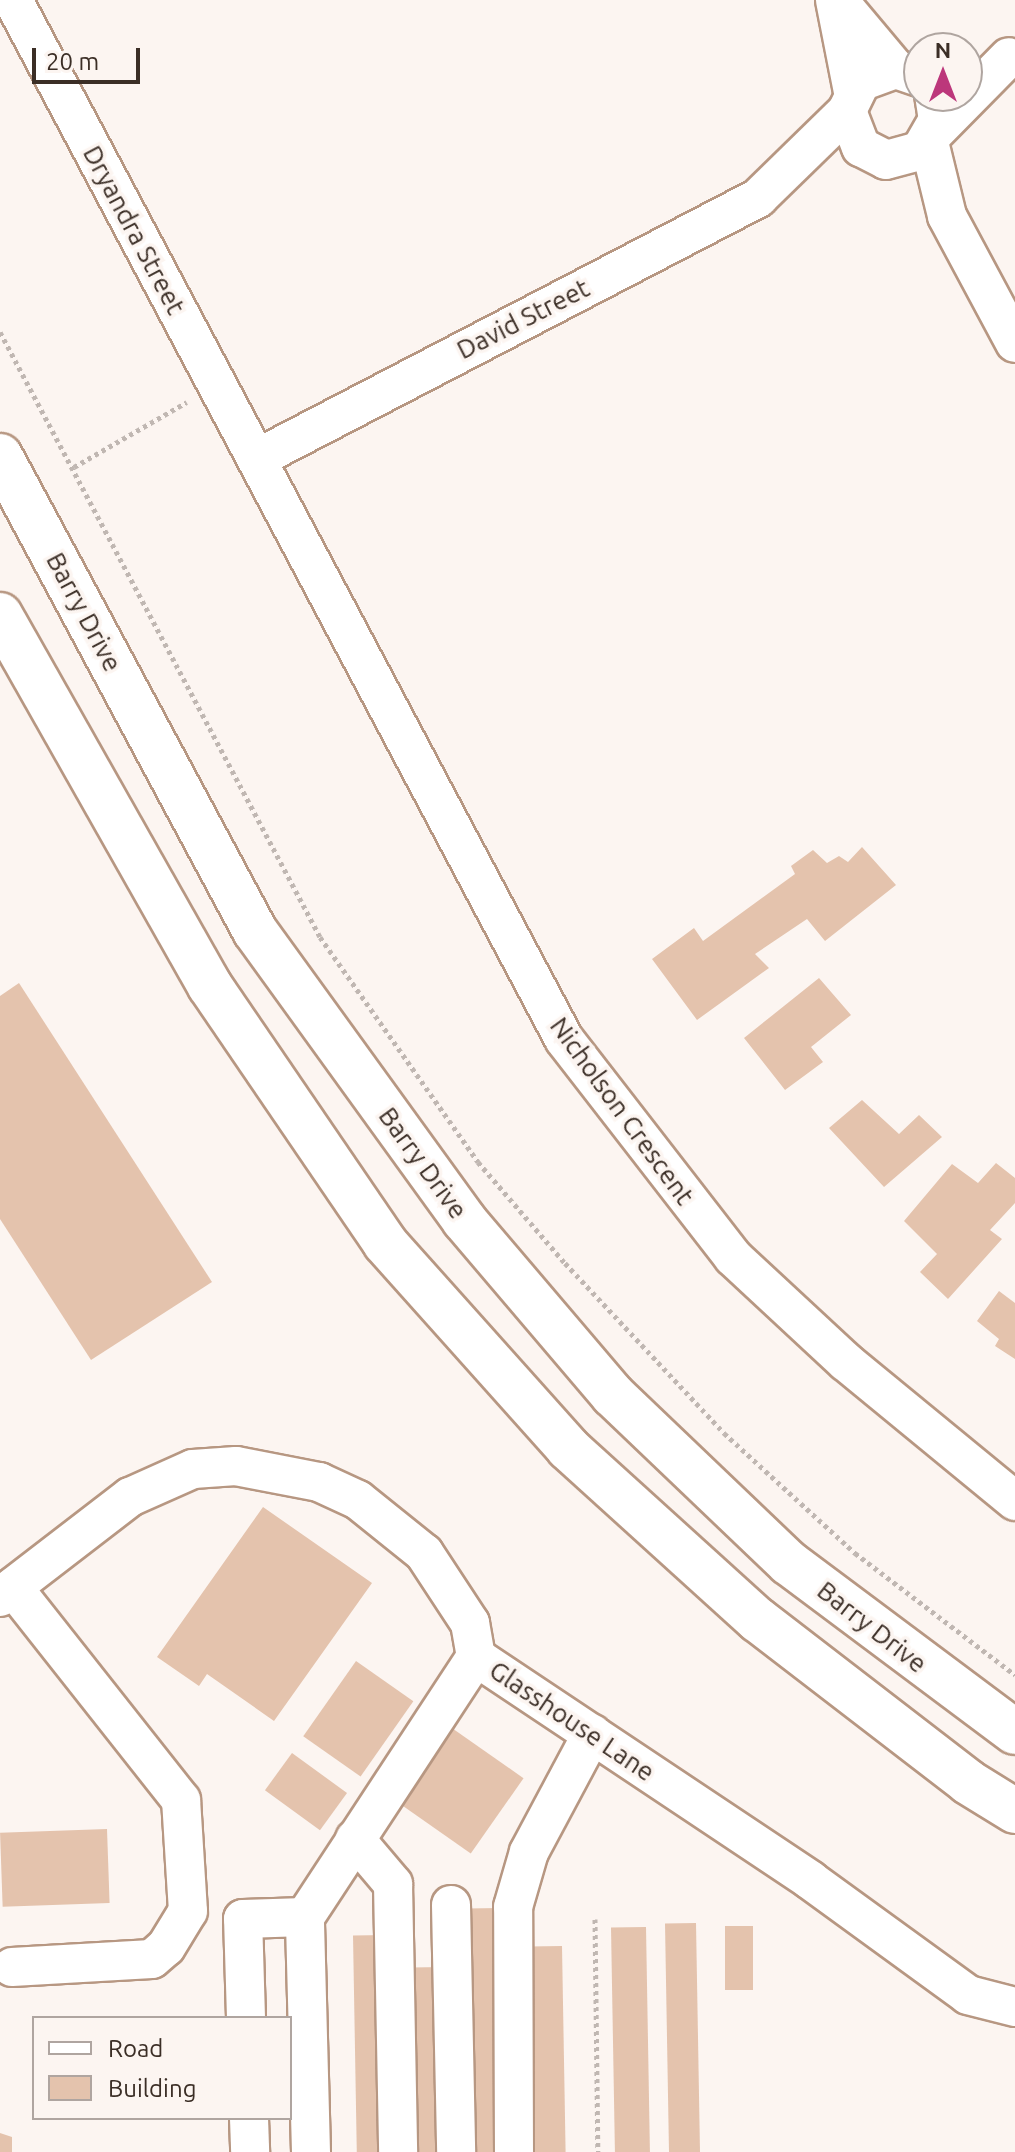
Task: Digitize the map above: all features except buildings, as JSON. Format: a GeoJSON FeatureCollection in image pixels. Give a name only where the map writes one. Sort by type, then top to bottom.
{"type":"FeatureCollection","features":[{"type":"Feature","properties":{"kind":"main road","name":"Barry Drive"},"geometry":{"type":"LineString","coordinates":[[0,456],[255,931],[464,1220],[613,1395],[789,1563],[1015,1732]]}},
{"type":"Feature","properties":{"kind":"main road"},"geometry":{"type":"LineString","coordinates":[[0,615],[210,986],[385,1243],[568,1448],[747,1610],[968,1782],[1015,1811]]}},
{"type":"Feature","properties":{"kind":"street","name":"Dryandra Street"},"geometry":{"type":"LineString","coordinates":[[13,0],[216,385],[258,458]]}},
{"type":"Feature","properties":{"kind":"street"},"geometry":{"type":"LineString","coordinates":[[836,0],[903,65]]}},
{"type":"Feature","properties":{"kind":"street"},"geometry":{"type":"LineString","coordinates":[[836,0],[853,136],[947,216]]}},
{"type":"Feature","properties":{"kind":"street"},"geometry":{"type":"LineString","coordinates":[[983,63],[1012,55]]}},
{"type":"Feature","properties":{"kind":"street"},"geometry":{"type":"LineString","coordinates":[[1012,55],[932,124],[947,216],[1015,343]]}},
{"type":"Feature","properties":{"kind":"street","name":"David Street"},"geometry":{"type":"LineString","coordinates":[[258,458],[758,198],[850,102],[871,74],[903,75]]}},
{"type":"Feature","properties":{"kind":"street","name":"David Street"},"geometry":{"type":"LineString","coordinates":[[783,175],[879,157],[910,157],[932,124]]}},
{"type":"Feature","properties":{"kind":"street","name":"Nicholson Crescent"},"geometry":{"type":"LineString","coordinates":[[258,458],[564,1039],[733,1257],[846,1362],[1015,1501]]}},
{"type":"Feature","properties":{"kind":"street","name":"Glasshouse Lane"},"geometry":{"type":"LineString","coordinates":[[7,1592],[130,1497],[193,1469],[278,1471],[358,1500],[424,1553],[470,1623],[476,1657],[810,1880],[968,1995],[1015,2007]]}},
{"type":"Feature","properties":{"kind":"street"},"geometry":{"type":"LineString","coordinates":[[7,1592],[181,1800],[188,1911],[166,1947],[152,1959],[12,1967]]}},
{"type":"Feature","properties":{"kind":"street"},"geometry":{"type":"LineString","coordinates":[[311,2152],[305,1917],[476,1657]]}},
{"type":"Feature","properties":{"kind":"street"},"geometry":{"type":"LineString","coordinates":[[514,2152],[513,1907],[529,1852],[592,1734]]}},
{"type":"Feature","properties":{"kind":"street"},"geometry":{"type":"LineString","coordinates":[[355,1839],[393,1884],[398,2152]]}},
{"type":"Feature","properties":{"kind":"street"},"geometry":{"type":"LineString","coordinates":[[451,1905],[456,2152]]}},
{"type":"Feature","properties":{"kind":"street"},"geometry":{"type":"LineString","coordinates":[[246,2016],[243,1919],[305,1917]]}},
{"type":"Feature","properties":{"kind":"street"},"geometry":{"type":"LineString","coordinates":[[249,2120],[250,2152]]}},
{"type":"Feature","properties":{"kind":"path"},"geometry":{"type":"LineString","coordinates":[[0,332],[320,937],[478,1162],[565,1263],[724,1433],[855,1553],[1015,1675]]}},
{"type":"Feature","properties":{"kind":"path"},"geometry":{"type":"LineString","coordinates":[[74,467],[216,385]]}},
{"type":"Feature","properties":{"kind":"path"},"geometry":{"type":"LineString","coordinates":[[595,1919],[598,2152]]}}]}
